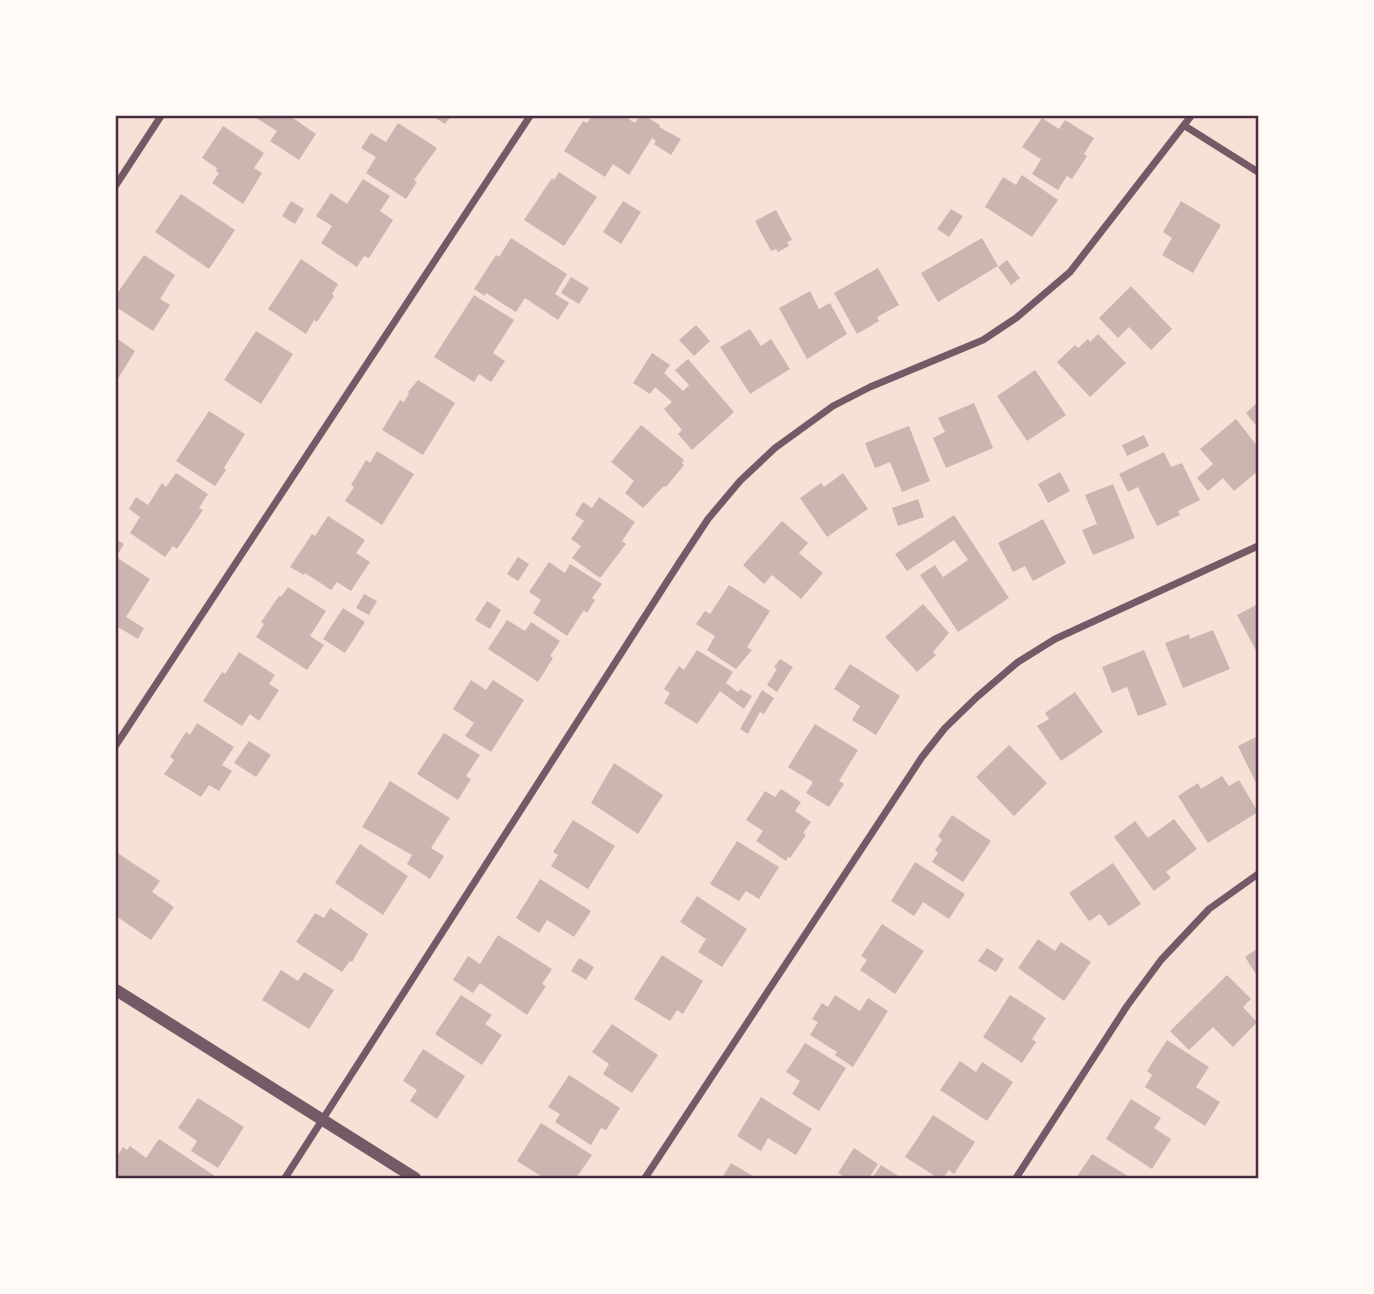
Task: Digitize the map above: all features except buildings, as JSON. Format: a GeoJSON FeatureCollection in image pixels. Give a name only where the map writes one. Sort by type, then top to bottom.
{"type":"FeatureCollection","features":[{"type":"Feature","properties":{"kind":"street"},"geometry":{"type":"LineString","coordinates":[[116,186],[161,116]]}},
{"type":"Feature","properties":{"kind":"street"},"geometry":{"type":"LineString","coordinates":[[116,746],[530,116]]}},
{"type":"Feature","properties":{"kind":"street"},"geometry":{"type":"LineString","coordinates":[[285,1178],[679,563],[708,519],[740,481],[775,448],[833,406],[870,387],[983,340],[1016,318],[1070,272],[1191,116]]}},
{"type":"Feature","properties":{"kind":"street"},"geometry":{"type":"LineString","coordinates":[[1185,126],[1258,172]]}},
{"type":"Feature","properties":{"kind":"street"},"geometry":{"type":"LineString","coordinates":[[645,1178],[922,757],[945,728],[1018,662],[1055,639],[1258,546]]}},
{"type":"Feature","properties":{"kind":"street"},"geometry":{"type":"LineString","coordinates":[[1016,1178],[1127,1006],[1161,960],[1209,909],[1258,874]]}},
{"type":"Feature","properties":{"kind":"street"},"geometry":{"type":"LineString","coordinates":[[116,990],[415,1178]]}}]}
